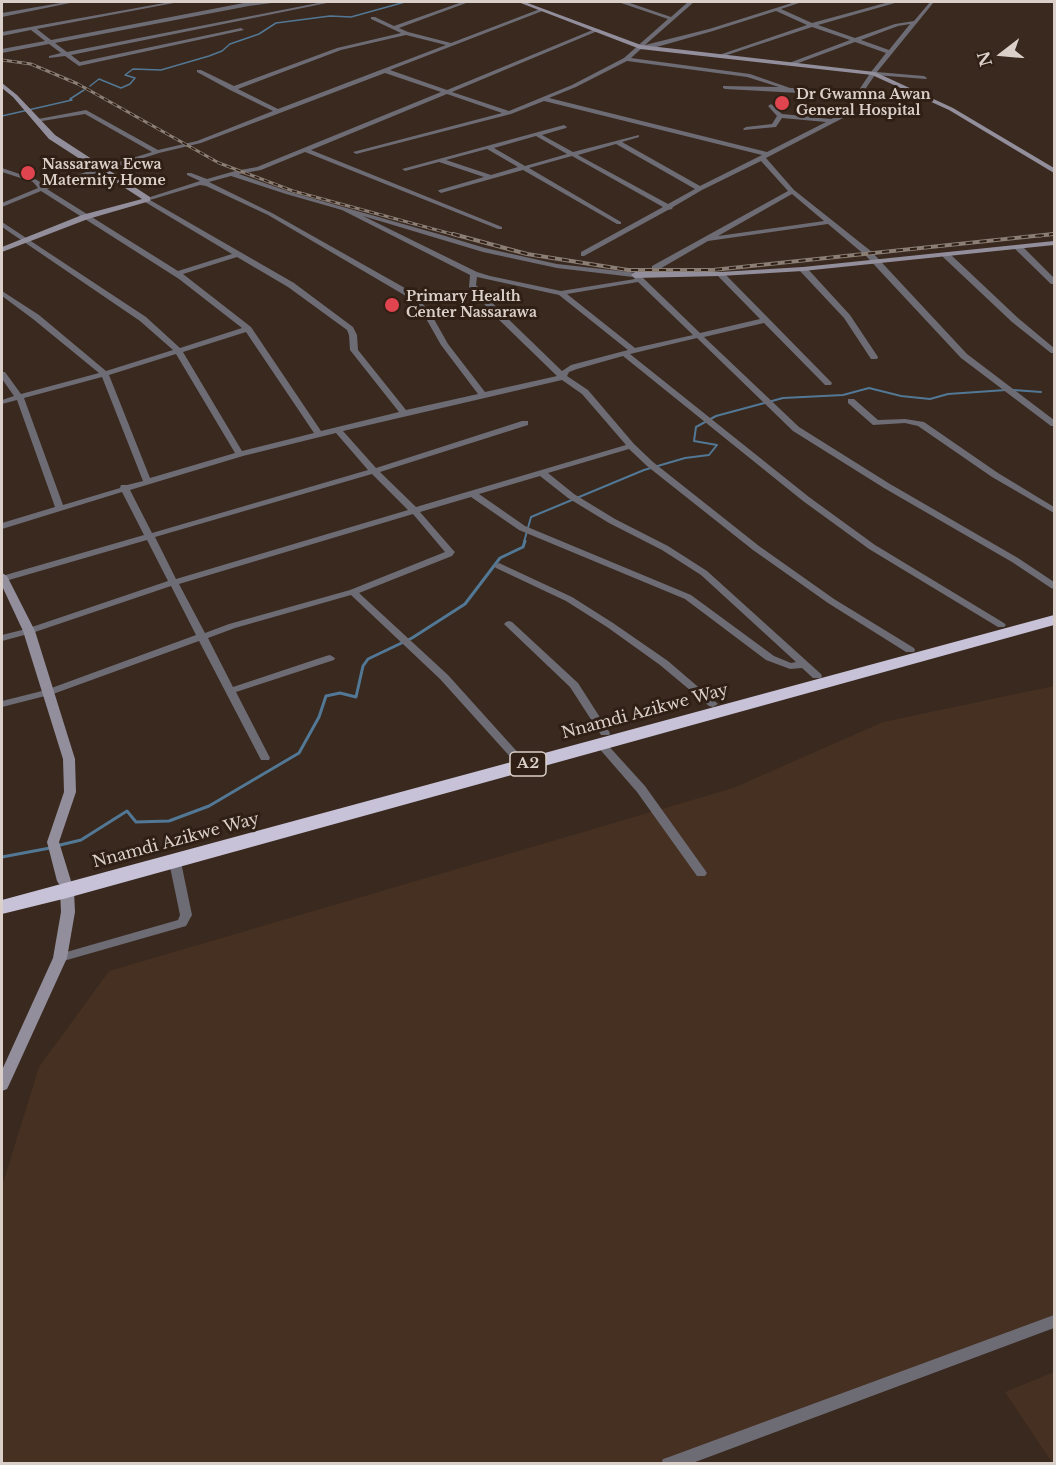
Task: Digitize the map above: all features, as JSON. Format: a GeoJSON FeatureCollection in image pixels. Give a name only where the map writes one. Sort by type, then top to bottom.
{"type":"FeatureCollection","features":[{"type":"Feature","properties":{"kind":"highway","name":"Nnamdi Azikwe Way"},"geometry":{"type":"LineString","coordinates":[[2,907],[65,886],[516,758],[603,739],[810,670],[910,650],[1054,611]]}},
{"type":"Feature","properties":{"kind":"highway","name":"Nnamdi Azikwe Way"},"geometry":{"type":"LineString","coordinates":[[2,898],[175,862],[603,739],[1054,620]]}},
{"type":"Feature","properties":{"kind":"main road"},"geometry":{"type":"LineString","coordinates":[[521,2],[640,46],[873,73],[951,109],[1054,171]]}},
{"type":"Feature","properties":{"kind":"main road"},"geometry":{"type":"LineString","coordinates":[[2,85],[52,137],[147,200]]}},
{"type":"Feature","properties":{"kind":"main road"},"geometry":{"type":"LineString","coordinates":[[2,250],[85,217],[147,200]]}},
{"type":"Feature","properties":{"kind":"main road"},"geometry":{"type":"LineString","coordinates":[[638,278],[803,269],[1054,243]]}},
{"type":"Feature","properties":{"kind":"main road"},"geometry":{"type":"LineString","coordinates":[[2,578],[29,631],[49,692],[69,759],[70,792],[54,846],[65,886],[68,912],[60,958],[2,1085]]}},
{"type":"Feature","properties":{"kind":"street"},"geometry":{"type":"LineString","coordinates":[[2,14],[72,2]]}},
{"type":"Feature","properties":{"kind":"street"},"geometry":{"type":"LineString","coordinates":[[2,34],[176,2]]}},
{"type":"Feature","properties":{"kind":"street"},"geometry":{"type":"LineString","coordinates":[[2,51],[249,4],[276,2]]}},
{"type":"Feature","properties":{"kind":"street"},"geometry":{"type":"LineString","coordinates":[[51,57],[329,2]]}},
{"type":"Feature","properties":{"kind":"street"},"geometry":{"type":"LineString","coordinates":[[396,27],[466,2]]}},
{"type":"Feature","properties":{"kind":"street"},"geometry":{"type":"LineString","coordinates":[[623,2],[672,18]]}},
{"type":"Feature","properties":{"kind":"street"},"geometry":{"type":"LineString","coordinates":[[356,152],[509,113],[544,99],[626,59],[691,2]]}},
{"type":"Feature","properties":{"kind":"street"},"geometry":{"type":"LineString","coordinates":[[786,2],[796,2]]}},
{"type":"Feature","properties":{"kind":"street"},"geometry":{"type":"LineString","coordinates":[[640,46],[672,41],[796,2]]}},
{"type":"Feature","properties":{"kind":"street"},"geometry":{"type":"LineString","coordinates":[[719,56],[812,25],[893,2]]}},
{"type":"Feature","properties":{"kind":"street"},"geometry":{"type":"LineString","coordinates":[[584,254],[763,155],[846,113],[873,73],[932,2]]}},
{"type":"Feature","properties":{"kind":"street"},"geometry":{"type":"LineString","coordinates":[[776,9],[854,41],[891,52]]}},
{"type":"Feature","properties":{"kind":"street"},"geometry":{"type":"LineString","coordinates":[[2,206],[58,182],[199,142],[542,10]]}},
{"type":"Feature","properties":{"kind":"street"},"geometry":{"type":"LineString","coordinates":[[373,18],[406,33],[453,45]]}},
{"type":"Feature","properties":{"kind":"street"},"geometry":{"type":"LineString","coordinates":[[791,64],[897,26],[915,22]]}},
{"type":"Feature","properties":{"kind":"street"},"geometry":{"type":"LineString","coordinates":[[33,29],[79,64],[241,30]]}},
{"type":"Feature","properties":{"kind":"street"},"geometry":{"type":"LineString","coordinates":[[147,200],[231,174],[259,169],[597,30]]}},
{"type":"Feature","properties":{"kind":"street"},"geometry":{"type":"LineString","coordinates":[[232,89],[339,49],[406,33]]}},
{"type":"Feature","properties":{"kind":"street"},"geometry":{"type":"LineString","coordinates":[[626,59],[767,80],[802,92],[806,118]]}},
{"type":"Feature","properties":{"kind":"street"},"geometry":{"type":"LineString","coordinates":[[199,71],[279,112]]}},
{"type":"Feature","properties":{"kind":"street"},"geometry":{"type":"LineString","coordinates":[[386,71],[509,113]]}},
{"type":"Feature","properties":{"kind":"street"},"geometry":{"type":"LineString","coordinates":[[873,73],[924,78]]}},
{"type":"Feature","properties":{"kind":"street"},"geometry":{"type":"LineString","coordinates":[[738,74],[728,87],[787,88]]}},
{"type":"Feature","properties":{"kind":"street"},"geometry":{"type":"LineString","coordinates":[[544,99],[763,155],[792,191],[877,262],[964,356],[1054,424]]}},
{"type":"Feature","properties":{"kind":"street"},"geometry":{"type":"LineString","coordinates":[[771,106],[780,116],[831,121]]}},
{"type":"Feature","properties":{"kind":"street"},"geometry":{"type":"LineString","coordinates":[[36,120],[86,112],[158,152]]}},
{"type":"Feature","properties":{"kind":"street"},"geometry":{"type":"LineString","coordinates":[[746,129],[774,126],[780,116]]}},
{"type":"Feature","properties":{"kind":"street"},"geometry":{"type":"LineString","coordinates":[[405,168],[564,127]]}},
{"type":"Feature","properties":{"kind":"street"},"geometry":{"type":"LineString","coordinates":[[536,134],[670,208]]}},
{"type":"Feature","properties":{"kind":"street"},"geometry":{"type":"LineString","coordinates":[[441,191],[637,136]]}},
{"type":"Feature","properties":{"kind":"street"},"geometry":{"type":"LineString","coordinates":[[617,142],[700,189]]}},
{"type":"Feature","properties":{"kind":"street"},"geometry":{"type":"LineString","coordinates":[[488,147],[620,223]]}},
{"type":"Feature","properties":{"kind":"street"},"geometry":{"type":"LineString","coordinates":[[305,150],[500,228]]}},
{"type":"Feature","properties":{"kind":"street"},"geometry":{"type":"LineString","coordinates":[[438,160],[490,177]]}},
{"type":"Feature","properties":{"kind":"street"},"geometry":{"type":"LineString","coordinates":[[2,170],[35,181],[41,185],[42,189],[177,274],[248,329],[319,434]]}},
{"type":"Feature","properties":{"kind":"street"},"geometry":{"type":"LineString","coordinates":[[189,174],[270,214],[409,294],[427,314],[445,345],[483,394]]}},
{"type":"Feature","properties":{"kind":"street"},"geometry":{"type":"LineString","coordinates":[[231,174],[483,250],[556,266],[638,278],[808,438],[1015,560],[1054,586]]}},
{"type":"Feature","properties":{"kind":"street"},"geometry":{"type":"LineString","coordinates":[[655,268],[792,191]]}},
{"type":"Feature","properties":{"kind":"street"},"geometry":{"type":"LineString","coordinates":[[147,200],[291,285],[350,329],[353,335],[354,350],[404,413]]}},
{"type":"Feature","properties":{"kind":"street"},"geometry":{"type":"LineString","coordinates":[[345,210],[430,254],[474,273],[561,293],[638,278]]}},
{"type":"Feature","properties":{"kind":"street"},"geometry":{"type":"LineString","coordinates":[[702,240],[830,222]]}},
{"type":"Feature","properties":{"kind":"street"},"geometry":{"type":"LineString","coordinates":[[2,224],[143,319],[178,350],[240,454]]}},
{"type":"Feature","properties":{"kind":"street"},"geometry":{"type":"LineString","coordinates":[[1018,247],[1054,282]]}},
{"type":"Feature","properties":{"kind":"street"},"geometry":{"type":"LineString","coordinates":[[177,274],[238,254]]}},
{"type":"Feature","properties":{"kind":"street"},"geometry":{"type":"LineString","coordinates":[[946,255],[1015,320],[1054,351]]}},
{"type":"Feature","properties":{"kind":"street"},"geometry":{"type":"LineString","coordinates":[[803,269],[847,317],[874,357]]}},
{"type":"Feature","properties":{"kind":"street"},"geometry":{"type":"LineString","coordinates":[[474,273],[472,285],[563,377],[585,392],[631,446],[653,467],[756,548],[831,601],[910,650]]}},
{"type":"Feature","properties":{"kind":"street"},"geometry":{"type":"LineString","coordinates":[[720,274],[828,382]]}},
{"type":"Feature","properties":{"kind":"street"},"geometry":{"type":"LineString","coordinates":[[2,293],[36,317],[105,374],[147,481]]}},
{"type":"Feature","properties":{"kind":"street"},"geometry":{"type":"LineString","coordinates":[[561,293],[706,420],[743,446],[806,499],[872,547],[1001,626]]}},
{"type":"Feature","properties":{"kind":"street"},"geometry":{"type":"LineString","coordinates":[[563,377],[566,371],[574,367],[629,351],[766,320]]}},
{"type":"Feature","properties":{"kind":"street"},"geometry":{"type":"LineString","coordinates":[[2,402],[105,374],[248,329]]}},
{"type":"Feature","properties":{"kind":"street"},"geometry":{"type":"LineString","coordinates":[[2,374],[20,398],[60,508]]}},
{"type":"Feature","properties":{"kind":"street"},"geometry":{"type":"LineString","coordinates":[[2,526],[124,487],[240,454],[483,394],[563,377]]}},
{"type":"Feature","properties":{"kind":"street"},"geometry":{"type":"LineString","coordinates":[[851,401],[876,423],[905,421],[921,424],[995,476],[1054,510]]}},
{"type":"Feature","properties":{"kind":"street"},"geometry":{"type":"LineString","coordinates":[[2,578],[374,471],[525,423]]}},
{"type":"Feature","properties":{"kind":"street"},"geometry":{"type":"LineString","coordinates":[[2,704],[49,692],[232,627],[353,592],[449,554],[450,552],[416,512],[374,471],[337,429]]}},
{"type":"Feature","properties":{"kind":"street"},"geometry":{"type":"LineString","coordinates":[[2,638],[175,582],[631,446]]}},
{"type":"Feature","properties":{"kind":"street"},"geometry":{"type":"LineString","coordinates":[[542,473],[575,498],[704,573],[810,670]]}},
{"type":"Feature","properties":{"kind":"street"},"geometry":{"type":"LineString","coordinates":[[124,487],[147,536],[175,582],[201,638],[265,758]]}},
{"type":"Feature","properties":{"kind":"street"},"geometry":{"type":"LineString","coordinates":[[473,494],[522,528],[675,590],[770,658],[790,666],[810,670]]}},
{"type":"Feature","properties":{"kind":"street"},"geometry":{"type":"LineString","coordinates":[[500,566],[569,599],[586,610],[664,663],[713,704]]}},
{"type":"Feature","properties":{"kind":"street"},"geometry":{"type":"LineString","coordinates":[[353,592],[444,677],[516,758]]}},
{"type":"Feature","properties":{"kind":"street"},"geometry":{"type":"LineString","coordinates":[[508,624],[574,686],[603,739],[701,873]]}},
{"type":"Feature","properties":{"kind":"street"},"geometry":{"type":"LineString","coordinates":[[230,691],[330,658]]}},
{"type":"Feature","properties":{"kind":"street"},"geometry":{"type":"LineString","coordinates":[[60,958],[182,923],[186,915],[175,862]]}},
{"type":"Feature","properties":{"kind":"street"},"geometry":{"type":"LineString","coordinates":[[669,1464],[1054,1322]]}},
{"type":"Feature","properties":{"kind":"shaded area"},"geometry":{"type":"Polygon","coordinates":[[[1054,686],[1054,1324],[668,1463],[2,1464],[2,1186],[39,1067],[109,971],[733,788],[883,722],[1054,686]]]}},
{"type":"Feature","properties":{"kind":"shaded area"},"geometry":{"type":"Polygon","coordinates":[[[1054,1372],[1054,1463],[1053,1464],[1005,1392],[1054,1372]]]}},
{"type":"Feature","properties":{"kind":"waterway"},"geometry":{"type":"LineString","coordinates":[[90,86],[99,79],[121,88],[130,84],[135,78],[125,75],[133,69],[161,70],[209,56],[222,51],[230,44],[259,34],[276,23],[330,16],[351,17],[405,2]]}},
{"type":"Feature","properties":{"kind":"waterway"},"geometry":{"type":"LineString","coordinates":[[2,116],[72,100],[70,99],[84,90]]}},
{"type":"Feature","properties":{"kind":"waterway"},"geometry":{"type":"LineString","coordinates":[[524,542],[531,517],[644,470],[685,458],[709,455],[717,445],[694,441],[696,427],[716,416],[783,398],[843,395],[869,388],[901,396],[930,399],[948,394],[1006,390]]}},
{"type":"Feature","properties":{"kind":"waterway"},"geometry":{"type":"LineString","coordinates":[[1013,390],[1041,392]]}},
{"type":"Feature","properties":{"kind":"waterway"},"geometry":{"type":"LineString","coordinates":[[56,846],[81,840],[127,811],[136,822],[169,821],[209,806],[299,753],[319,717],[326,696],[340,693],[356,697],[363,666],[368,659],[412,638],[465,604],[500,558],[523,547],[525,541]]}},
{"type":"Feature","properties":{"kind":"waterway"},"geometry":{"type":"LineString","coordinates":[[2,857],[50,848]]}},
{"type":"Feature","properties":{"kind":"railway"},"geometry":{"type":"LineString","coordinates":[[2,60],[31,64],[78,84],[219,163],[293,191],[459,236]]}},
{"type":"Feature","properties":{"kind":"railway"},"geometry":{"type":"LineString","coordinates":[[453,234],[527,254],[628,270],[713,270],[1053,234]]}},
{"type":"Feature","properties":{"kind":"railway"},"geometry":{"type":"LineString","coordinates":[[1039,236],[1054,234]]}},
{"type":"Feature","properties":{"kind":"place","name":"Dr Gwamna Awan General Hospital"},"geometry":{"type":"Point","coordinates":[782,103]}},
{"type":"Feature","properties":{"kind":"place","name":"Nassarawa Ecwa Maternity Home"},"geometry":{"type":"Point","coordinates":[28,173]}},
{"type":"Feature","properties":{"kind":"place","name":"Primary Health Center Nassarawa"},"geometry":{"type":"Point","coordinates":[392,305]}}]}
